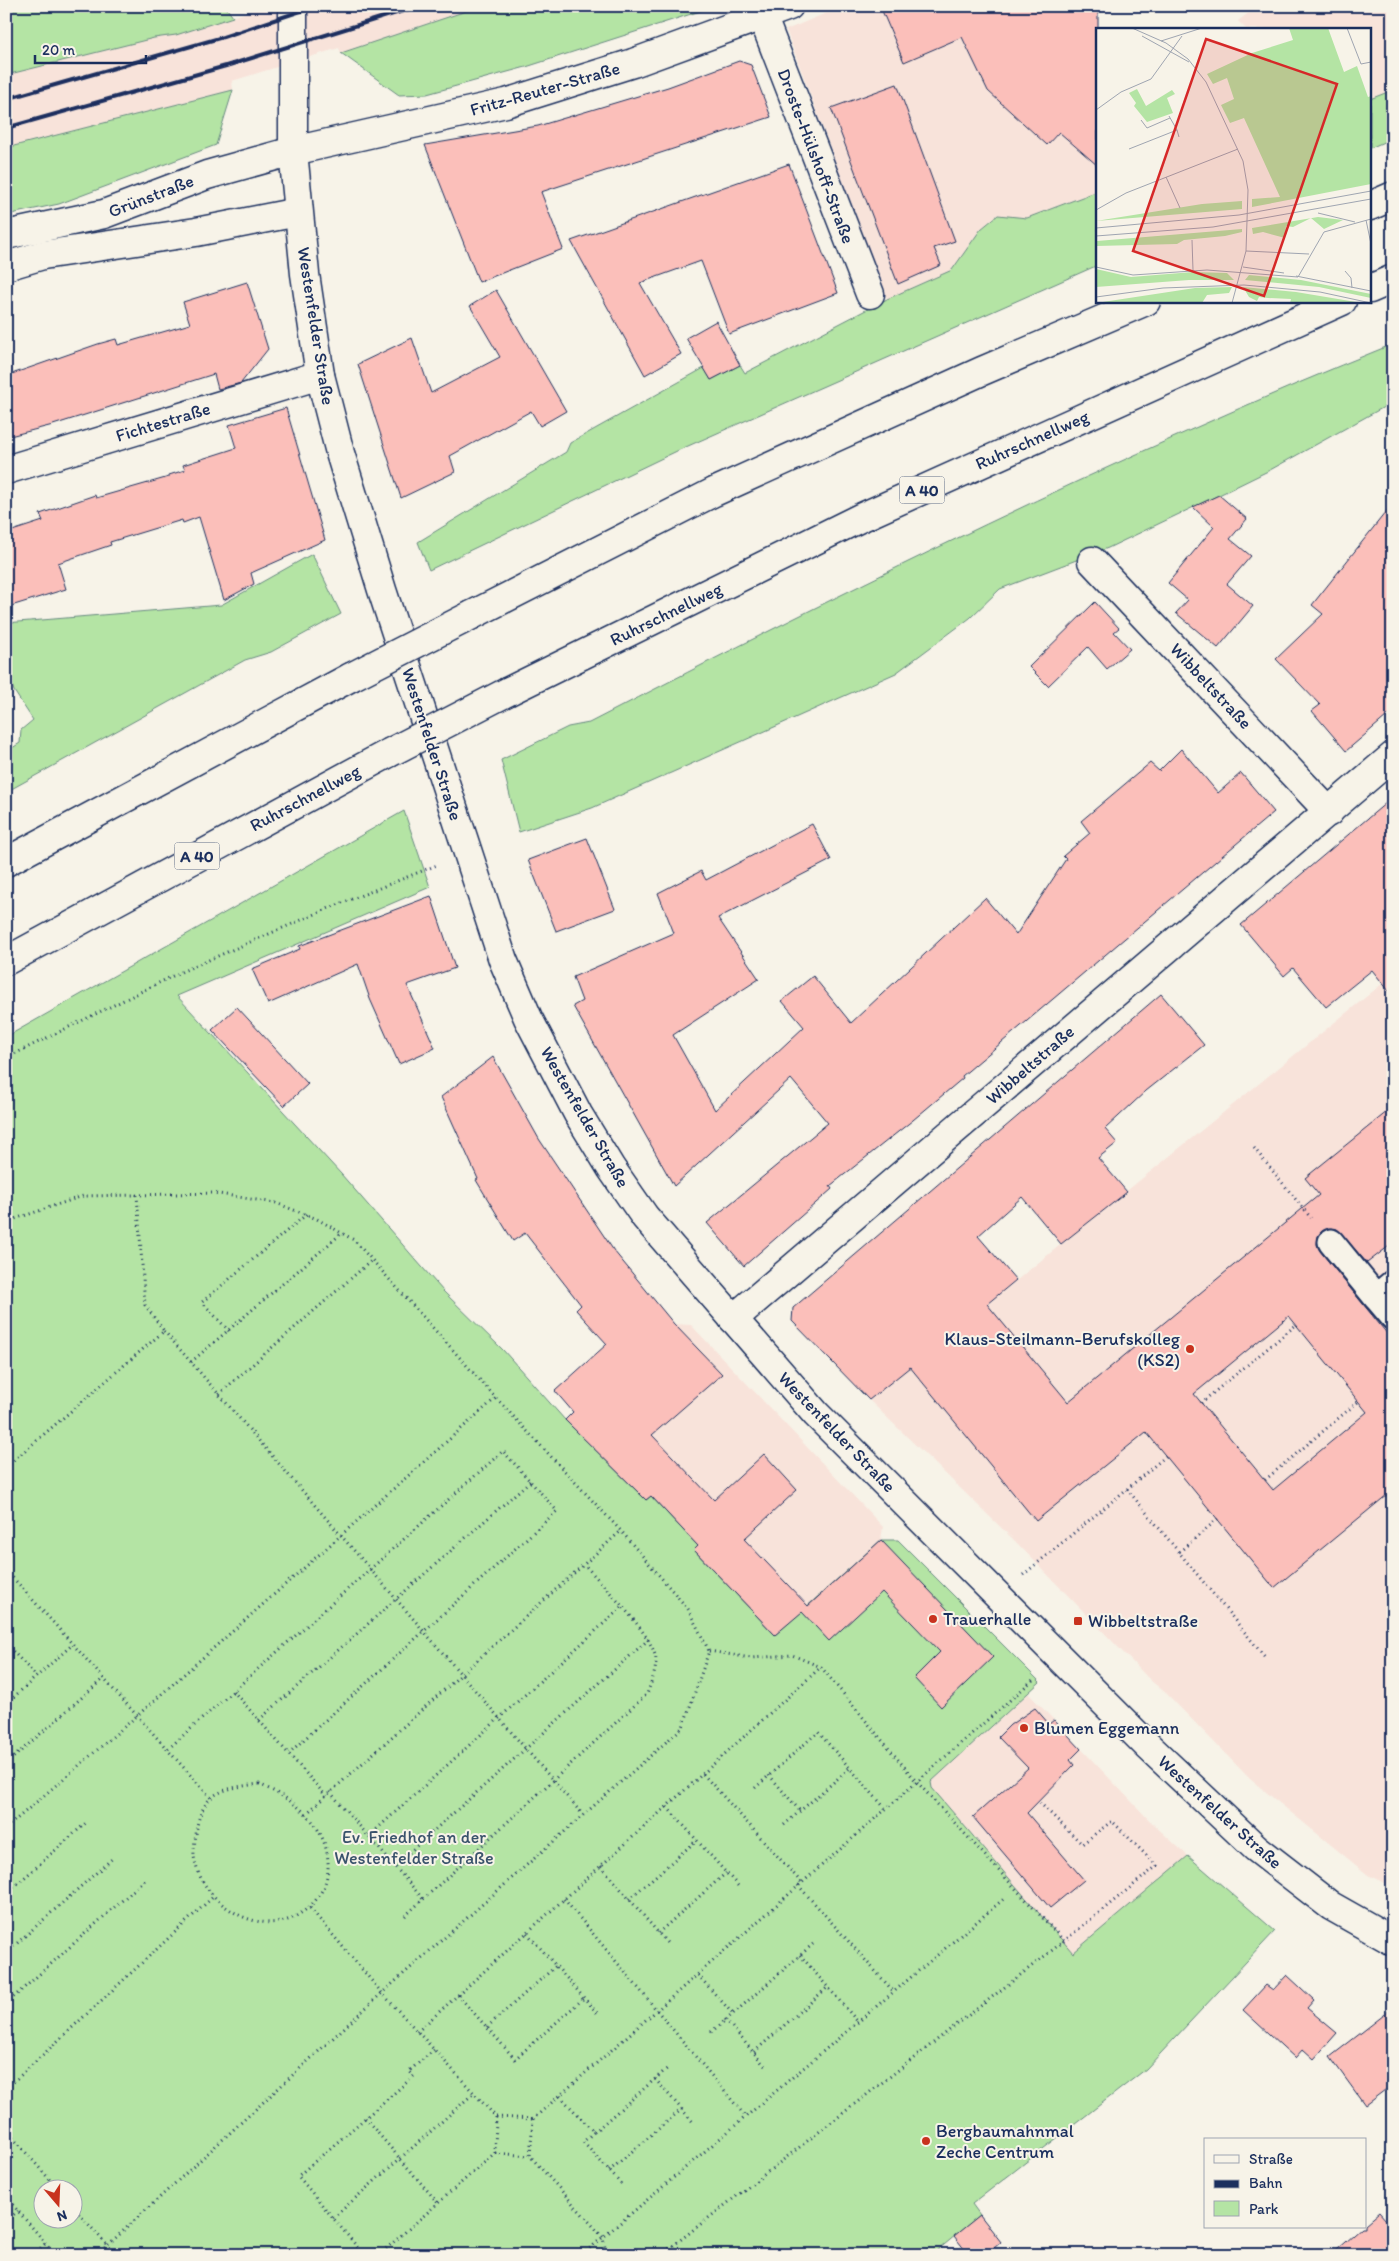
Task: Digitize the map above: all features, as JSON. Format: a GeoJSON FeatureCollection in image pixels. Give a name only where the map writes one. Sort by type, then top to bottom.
{"type":"FeatureCollection","features":[{"type":"Feature","properties":{"kind":"main road","name":"Westenfelder Straße"},"geometry":{"type":"LineString","coordinates":[[293,6],[294,150],[298,212],[320,375],[340,453],[382,590],[507,968],[528,1018],[578,1114],[611,1168],[645,1217],[816,1414],[1149,1747],[1256,1848],[1331,1906],[1393,1940]]}},
{"type":"Feature","properties":{"kind":"main road","name":"Fritz-Reuter-Straße"},"geometry":{"type":"LineString","coordinates":[[294,150],[506,103],[633,64],[762,18],[789,6]]}},
{"type":"Feature","properties":{"kind":"main road","name":"Droste-Hülshoff-Straße"},"geometry":{"type":"LineString","coordinates":[[762,18],[870,294]]}},
{"type":"Feature","properties":{"kind":"main road","name":"Grünstraße"},"geometry":{"type":"LineString","coordinates":[[6,235],[104,214],[207,175],[294,150]]}},
{"type":"Feature","properties":{"kind":"main road"},"geometry":{"type":"LineString","coordinates":[[1372,205],[1393,196]]}},
{"type":"Feature","properties":{"kind":"main road","name":"Grünstraße"},"geometry":{"type":"LineString","coordinates":[[6,266],[44,255],[196,232],[298,212]]}},
{"type":"Feature","properties":{"kind":"main road"},"geometry":{"type":"LineString","coordinates":[[1372,288],[1393,279]]}},
{"type":"Feature","properties":{"kind":"main road"},"geometry":{"type":"LineString","coordinates":[[6,862],[351,677],[714,492],[973,374],[1144,302]]}},
{"type":"Feature","properties":{"kind":"main road","name":"Ruhrschnellweg"},"geometry":{"type":"LineString","coordinates":[[6,961],[389,753],[860,518],[1340,302]]}},
{"type":"Feature","properties":{"kind":"main road","name":"Fichtestraße"},"geometry":{"type":"LineString","coordinates":[[6,470],[320,375]]}},
{"type":"Feature","properties":{"kind":"main road","name":"Wibbeltstraße"},"geometry":{"type":"LineString","coordinates":[[1092,561],[1329,812]]}},
{"type":"Feature","properties":{"kind":"main road","name":"Wibbeltstraße"},"geometry":{"type":"LineString","coordinates":[[733,1319],[1393,756]]}},
{"type":"Feature","properties":{"kind":"street"},"geometry":{"type":"LineString","coordinates":[[1331,1242],[1384,1290],[1393,1316]]}},
{"type":"Feature","properties":{"kind":"path"},"geometry":{"type":"LineString","coordinates":[[6,1058],[192,967],[327,909],[468,853]]}},
{"type":"Feature","properties":{"kind":"path"},"geometry":{"type":"LineString","coordinates":[[1254,1148],[1314,1222]]}},
{"type":"Feature","properties":{"kind":"path"},"geometry":{"type":"LineString","coordinates":[[6,1222],[83,1196],[213,1193],[276,1203],[307,1214],[354,1240],[496,1398],[621,1531],[688,1609],[710,1651],[683,1727],[382,1993],[97,2255]]}},
{"type":"Feature","properties":{"kind":"path"},"geometry":{"type":"LineString","coordinates":[[137,1194],[145,1304],[164,1331],[583,1815]]}},
{"type":"Feature","properties":{"kind":"path"},"geometry":{"type":"LineString","coordinates":[[228,1331],[202,1302],[307,1214]]}},
{"type":"Feature","properties":{"kind":"path"},"geometry":{"type":"LineString","coordinates":[[191,1362],[342,1233]]}},
{"type":"Feature","properties":{"kind":"path"},"geometry":{"type":"LineString","coordinates":[[219,1394],[372,1260]]}},
{"type":"Feature","properties":{"kind":"path"},"geometry":{"type":"LineString","coordinates":[[1201,1403],[1296,1325]]}},
{"type":"Feature","properties":{"kind":"path"},"geometry":{"type":"LineString","coordinates":[[6,1467],[164,1331]]}},
{"type":"Feature","properties":{"kind":"path"},"geometry":{"type":"LineString","coordinates":[[6,1828],[138,1715],[496,1398]]}},
{"type":"Feature","properties":{"kind":"path"},"geometry":{"type":"LineString","coordinates":[[1265,1480],[1359,1401]]}},
{"type":"Feature","properties":{"kind":"path"},"geometry":{"type":"LineString","coordinates":[[168,1749],[503,1451],[557,1511],[289,1753]]}},
{"type":"Feature","properties":{"kind":"path"},"geometry":{"type":"LineString","coordinates":[[1037,1564],[1166,1456]]}},
{"type":"Feature","properties":{"kind":"path"},"geometry":{"type":"LineString","coordinates":[[259,1720],[530,1481]]}},
{"type":"Feature","properties":{"kind":"path"},"geometry":{"type":"LineString","coordinates":[[1127,1489],[1265,1657]]}},
{"type":"Feature","properties":{"kind":"path"},"geometry":{"type":"LineString","coordinates":[[1179,1552],[1218,1519]]}},
{"type":"Feature","properties":{"kind":"path"},"geometry":{"type":"LineString","coordinates":[[306,1814],[621,1531]]}},
{"type":"Feature","properties":{"kind":"path"},"geometry":{"type":"LineString","coordinates":[[405,1916],[647,1694],[656,1660],[649,1639],[584,1564]]}},
{"type":"Feature","properties":{"kind":"path"},"geometry":{"type":"LineString","coordinates":[[6,1570],[211,1798]]}},
{"type":"Feature","properties":{"kind":"path"},"geometry":{"type":"LineString","coordinates":[[369,1836],[622,1607]]}},
{"type":"Feature","properties":{"kind":"path"},"geometry":{"type":"LineString","coordinates":[[394,1866],[649,1639]]}},
{"type":"Feature","properties":{"kind":"path"},"geometry":{"type":"LineString","coordinates":[[6,1644],[36,1676]]}},
{"type":"Feature","properties":{"kind":"path"},"geometry":{"type":"LineString","coordinates":[[7,1703],[73,1644]]}},
{"type":"Feature","properties":{"kind":"path"},"geometry":{"type":"LineString","coordinates":[[710,1651],[751,1658],[792,1655],[821,1667],[916,1781],[1064,1941]]}},
{"type":"Feature","properties":{"kind":"path"},"geometry":{"type":"LineString","coordinates":[[496,2117],[533,2119],[1059,1657]]}},
{"type":"Feature","properties":{"kind":"path"},"geometry":{"type":"LineString","coordinates":[[417,2032],[821,1667]]}},
{"type":"Feature","properties":{"kind":"path"},"geometry":{"type":"LineString","coordinates":[[6,1764],[104,1678]]}},
{"type":"Feature","properties":{"kind":"path"},"geometry":{"type":"LineString","coordinates":[[233,1691],[326,1796]]}},
{"type":"Feature","properties":{"kind":"path"},"geometry":{"type":"LineString","coordinates":[[755,1788],[818,1732],[885,1808]]}},
{"type":"Feature","properties":{"kind":"path"},"geometry":{"type":"LineString","coordinates":[[784,1825],[850,1768]]}},
{"type":"Feature","properties":{"kind":"path"},"geometry":{"type":"LineString","coordinates":[[703,1774],[894,1992]]}},
{"type":"Feature","properties":{"kind":"path"},"geometry":{"type":"LineString","coordinates":[[769,1775],[800,1811]]}},
{"type":"Feature","properties":{"kind":"path"},"geometry":{"type":"LineString","coordinates":[[259,1784],[284,1796],[306,1814],[327,1847],[328,1870],[324,1890],[310,1908],[292,1919],[269,1922],[248,1920],[230,1911],[214,1896],[195,1861],[198,1819],[211,1798],[232,1787],[259,1784]]}},
{"type":"Feature","properties":{"kind":"path"},"geometry":{"type":"LineString","coordinates":[[330,1792],[423,1899]]}},
{"type":"Feature","properties":{"kind":"path"},"geometry":{"type":"LineString","coordinates":[[661,2255],[1064,1941],[1157,1866],[1112,1821],[1082,1844],[1040,1803]]}},
{"type":"Feature","properties":{"kind":"path"},"geometry":{"type":"LineString","coordinates":[[666,1806],[739,1887]]}},
{"type":"Feature","properties":{"kind":"path"},"geometry":{"type":"LineString","coordinates":[[6,1894],[87,1822]]}},
{"type":"Feature","properties":{"kind":"path"},"geometry":{"type":"LineString","coordinates":[[629,1899],[697,1840]]}},
{"type":"Feature","properties":{"kind":"path"},"geometry":{"type":"LineString","coordinates":[[6,1953],[114,1857]]}},
{"type":"Feature","properties":{"kind":"path"},"geometry":{"type":"LineString","coordinates":[[601,1866],[667,1943]]}},
{"type":"Feature","properties":{"kind":"path"},"geometry":{"type":"LineString","coordinates":[[658,1933],[726,1873]]}},
{"type":"Feature","properties":{"kind":"path"},"geometry":{"type":"LineString","coordinates":[[6,2004],[146,1879]]}},
{"type":"Feature","properties":{"kind":"path"},"geometry":{"type":"LineString","coordinates":[[6,2089],[214,1896]]}},
{"type":"Feature","properties":{"kind":"path"},"geometry":{"type":"LineString","coordinates":[[582,2255],[1006,1897]]}},
{"type":"Feature","properties":{"kind":"path"},"geometry":{"type":"LineString","coordinates":[[564,1899],[746,2117]]}},
{"type":"Feature","properties":{"kind":"path"},"geometry":{"type":"LineString","coordinates":[[310,1908],[382,1993],[496,2117],[495,2153]]}},
{"type":"Feature","properties":{"kind":"path"},"geometry":{"type":"LineString","coordinates":[[528,1933],[599,2015]]}},
{"type":"Feature","properties":{"kind":"path"},"geometry":{"type":"LineString","coordinates":[[711,2032],[813,1944]]}},
{"type":"Feature","properties":{"kind":"path"},"geometry":{"type":"LineString","coordinates":[[800,1955],[858,2022]]}},
{"type":"Feature","properties":{"kind":"path"},"geometry":{"type":"LineString","coordinates":[[487,2027],[556,1966]]}},
{"type":"Feature","properties":{"kind":"path"},"geometry":{"type":"LineString","coordinates":[[698,1975],[732,2013]]}},
{"type":"Feature","properties":{"kind":"path"},"geometry":{"type":"LineString","coordinates":[[754,2052],[828,1987]]}},
{"type":"Feature","properties":{"kind":"path"},"geometry":{"type":"LineString","coordinates":[[458,1995],[515,2059],[584,1998]]}},
{"type":"Feature","properties":{"kind":"path"},"geometry":{"type":"LineString","coordinates":[[726,2020],[765,2066]]}},
{"type":"Feature","properties":{"kind":"path"},"geometry":{"type":"LineString","coordinates":[[364,2255],[298,2176],[414,2076],[409,2071],[434,2050]]}},
{"type":"Feature","properties":{"kind":"path"},"geometry":{"type":"LineString","coordinates":[[622,2184],[583,2142],[670,2067]]}},
{"type":"Feature","properties":{"kind":"path"},"geometry":{"type":"LineString","coordinates":[[655,2079],[694,2123]]}},
{"type":"Feature","properties":{"kind":"path"},"geometry":{"type":"LineString","coordinates":[[333,2218],[474,2093]]}},
{"type":"Feature","properties":{"kind":"path"},"geometry":{"type":"LineString","coordinates":[[560,2096],[594,2132]]}},
{"type":"Feature","properties":{"kind":"path"},"geometry":{"type":"LineString","coordinates":[[609,2171],[682,2109]]}},
{"type":"Feature","properties":{"kind":"path"},"geometry":{"type":"LineString","coordinates":[[365,2118],[438,2203]]}},
{"type":"Feature","properties":{"kind":"path"},"geometry":{"type":"LineString","coordinates":[[530,2156],[533,2119]]}},
{"type":"Feature","properties":{"kind":"path"},"geometry":{"type":"LineString","coordinates":[[6,2130],[48,2178]]}},
{"type":"Feature","properties":{"kind":"path"},"geometry":{"type":"LineString","coordinates":[[379,2255],[495,2153],[530,2156],[603,2238],[605,2248],[610,2255]]}},
{"type":"Feature","properties":{"kind":"path"},"geometry":{"type":"LineString","coordinates":[[6,2197],[56,2255]]}},
{"type":"Feature","properties":{"kind":"path"},"geometry":{"type":"LineString","coordinates":[[6,2221],[18,2211]]}},
{"type":"Feature","properties":{"kind":"path"},"geometry":{"type":"LineString","coordinates":[[82,2217],[116,2255]]}},
{"type":"Feature","properties":{"kind":"path"},"geometry":{"type":"LineString","coordinates":[[33,2255],[46,2243]]}},
{"type":"Feature","properties":{"kind":"shaded area"},"geometry":{"type":"Polygon","coordinates":[[[266,6],[481,6],[341,53],[339,48],[232,81],[233,90],[6,148],[6,75],[154,38],[176,35],[266,6]]]}},
{"type":"Feature","properties":{"kind":"shaded area"},"geometry":{"type":"Polygon","coordinates":[[[843,6],[1025,6],[1096,59],[1096,192],[1027,218],[997,215],[981,229],[952,270],[887,299],[786,30],[843,6]]]}},
{"type":"Feature","properties":{"kind":"shaded area"},"geometry":{"type":"Polygon","coordinates":[[[1247,6],[1393,6],[1393,90],[1372,98],[1372,28],[1245,28],[1238,21],[1251,11],[1247,6]]]}},
{"type":"Feature","properties":{"kind":"shaded area"},"geometry":{"type":"Polygon","coordinates":[[[1393,975],[1393,1887],[1368,1875],[1250,1779],[1167,1694],[1150,1680],[1015,1541],[869,1400],[1393,975]]]}},
{"type":"Feature","properties":{"kind":"shaded area"},"geometry":{"type":"Polygon","coordinates":[[[674,1324],[691,1325],[883,1527],[881,1540],[775,1635],[694,1550],[698,1546],[651,1497],[646,1500],[565,1420],[674,1324]]]}},
{"type":"Feature","properties":{"kind":"shaded area"},"geometry":{"type":"Polygon","coordinates":[[[1028,1693],[1154,1825],[1188,1856],[1073,1954],[932,1788],[931,1782],[1028,1693]]]}},
{"type":"Feature","properties":{"kind":"green space"},"geometry":{"type":"Polygon","coordinates":[[[6,6],[225,6],[233,17],[176,35],[154,38],[6,75],[6,6]]]}},
{"type":"Feature","properties":{"kind":"green space"},"geometry":{"type":"Polygon","coordinates":[[[481,6],[716,6],[526,67],[427,94],[399,95],[341,53],[481,6]]]}},
{"type":"Feature","properties":{"kind":"green space"},"geometry":{"type":"Polygon","coordinates":[[[233,90],[216,145],[59,204],[6,215],[6,148],[233,90]]]}},
{"type":"Feature","properties":{"kind":"green space"},"geometry":{"type":"Polygon","coordinates":[[[1393,90],[1393,138],[1372,147],[1372,98],[1393,90]]]}},
{"type":"Feature","properties":{"kind":"green space"},"geometry":{"type":"Polygon","coordinates":[[[1096,192],[1096,266],[679,450],[429,570],[418,542],[566,452],[570,443],[704,368],[711,380],[740,365],[745,373],[887,299],[952,270],[981,229],[998,215],[1027,218],[1096,192]]]}},
{"type":"Feature","properties":{"kind":"green space"},"geometry":{"type":"Polygon","coordinates":[[[1393,344],[1393,402],[1270,470],[1108,548],[1000,589],[970,618],[896,673],[592,808],[519,832],[501,760],[568,727],[589,723],[787,622],[986,524],[1188,431],[1393,344]]]}},
{"type":"Feature","properties":{"kind":"green space"},"geometry":{"type":"Polygon","coordinates":[[[312,554],[341,614],[271,652],[245,660],[6,792],[6,752],[20,743],[21,730],[33,720],[14,691],[6,667],[6,623],[221,605],[312,554]]]}},
{"type":"Feature","properties":{"kind":"green space","name":"Ev. Friedhof an der Westenfelder Straße"},"geometry":{"type":"Polygon","coordinates":[[[404,811],[430,887],[177,996],[341,1174],[443,1291],[503,1350],[565,1420],[646,1500],[651,1496],[698,1546],[694,1550],[775,1635],[881,1540],[898,1540],[1040,1682],[931,1782],[932,1788],[1073,1953],[1188,1856],[1275,1931],[1146,2069],[972,2204],[980,2215],[932,2255],[6,2255],[6,1037],[404,811]]]}},
{"type":"Feature","properties":{"kind":"building"},"geometry":{"type":"Polygon","coordinates":[[[880,6],[1098,6],[1098,28],[1096,28],[1096,164],[1059,132],[1047,145],[988,91],[962,37],[904,62],[880,6]]]}},
{"type":"Feature","properties":{"kind":"building"},"geometry":{"type":"Polygon","coordinates":[[[739,61],[751,65],[771,117],[541,192],[563,249],[479,282],[425,145],[538,126],[668,87],[739,61]]]}},
{"type":"Feature","properties":{"kind":"building"},"geometry":{"type":"Polygon","coordinates":[[[897,84],[955,241],[934,248],[941,265],[898,284],[831,108],[897,84]]]}},
{"type":"Feature","properties":{"kind":"building"},"geometry":{"type":"Polygon","coordinates":[[[789,164],[838,293],[729,334],[701,261],[640,283],[681,354],[645,375],[571,241],[789,164]]]}},
{"type":"Feature","properties":{"kind":"building"},"geometry":{"type":"Polygon","coordinates":[[[247,282],[268,349],[241,383],[218,389],[214,374],[53,425],[6,437],[6,376],[98,344],[116,339],[118,345],[190,324],[183,302],[247,282]]]}},
{"type":"Feature","properties":{"kind":"building"},"geometry":{"type":"Polygon","coordinates":[[[496,290],[566,411],[540,426],[531,411],[450,456],[455,472],[401,498],[358,364],[412,338],[431,393],[500,357],[470,306],[496,290]]]}},
{"type":"Feature","properties":{"kind":"building"},"geometry":{"type":"Polygon","coordinates":[[[716,321],[740,365],[711,380],[686,338],[716,321]]]}},
{"type":"Feature","properties":{"kind":"building"},"geometry":{"type":"Polygon","coordinates":[[[286,408],[325,540],[251,573],[254,584],[224,600],[199,517],[183,523],[182,520],[110,542],[111,545],[58,563],[66,589],[11,606],[6,591],[6,533],[43,521],[40,514],[95,495],[96,498],[169,477],[169,475],[185,470],[183,465],[236,448],[229,425],[286,408]]]}},
{"type":"Feature","properties":{"kind":"building"},"geometry":{"type":"Polygon","coordinates":[[[1219,495],[1247,519],[1230,539],[1251,556],[1227,584],[1253,606],[1218,648],[1176,613],[1188,600],[1168,583],[1214,527],[1193,507],[1219,495]]]}},
{"type":"Feature","properties":{"kind":"building"},"geometry":{"type":"Polygon","coordinates":[[[1393,503],[1393,711],[1346,751],[1312,711],[1320,705],[1276,659],[1323,614],[1312,605],[1393,503]]]}},
{"type":"Feature","properties":{"kind":"building"},"geometry":{"type":"Polygon","coordinates":[[[1095,602],[1119,628],[1114,632],[1130,649],[1107,669],[1088,647],[1048,686],[1029,667],[1095,602]]]}},
{"type":"Feature","properties":{"kind":"building"},"geometry":{"type":"Polygon","coordinates":[[[1181,749],[1218,793],[1241,773],[1274,812],[962,1076],[963,1078],[830,1186],[832,1189],[744,1266],[707,1223],[828,1123],[791,1079],[674,1186],[573,1006],[582,1001],[573,977],[674,933],[658,893],[701,871],[706,880],[812,824],[831,860],[718,918],[759,979],[673,1035],[715,1110],[804,1027],[782,1001],[813,976],[851,1023],[985,898],[1016,935],[1066,859],[1063,856],[1090,833],[1081,821],[1150,763],[1159,771],[1181,749]]]}},
{"type":"Feature","properties":{"kind":"building"},"geometry":{"type":"Polygon","coordinates":[[[1393,797],[1393,996],[1372,970],[1326,1007],[1293,968],[1284,976],[1241,925],[1393,797]]]}},
{"type":"Feature","properties":{"kind":"building"},"geometry":{"type":"Polygon","coordinates":[[[587,838],[615,909],[556,931],[528,860],[587,838]]]}},
{"type":"Feature","properties":{"kind":"building"},"geometry":{"type":"Polygon","coordinates":[[[431,896],[455,968],[407,985],[435,1048],[399,1064],[370,999],[358,964],[268,1004],[252,969],[300,949],[299,946],[431,896]]]}},
{"type":"Feature","properties":{"kind":"building"},"geometry":{"type":"Polygon","coordinates":[[[1161,994],[1204,1045],[1146,1091],[1105,1129],[1117,1143],[1098,1158],[1127,1192],[1061,1244],[1022,1197],[978,1236],[1016,1280],[987,1304],[1068,1402],[1319,1195],[1305,1178],[1393,1107],[1393,1243],[1367,1263],[1337,1229],[1329,1228],[1322,1231],[1318,1236],[1317,1244],[1320,1251],[1393,1341],[1393,1490],[1274,1588],[1146,1432],[1036,1521],[910,1367],[869,1400],[792,1321],[793,1308],[1161,994]],[[1289,1316],[1194,1394],[1273,1490],[1367,1412],[1289,1316]]]}},
{"type":"Feature","properties":{"kind":"building"},"geometry":{"type":"Polygon","coordinates":[[[237,1007],[308,1084],[284,1106],[212,1030],[237,1007]]]}},
{"type":"Feature","properties":{"kind":"building"},"geometry":{"type":"Polygon","coordinates":[[[493,1057],[539,1139],[614,1251],[674,1324],[722,1374],[652,1435],[714,1500],[764,1454],[797,1490],[744,1539],[808,1606],[881,1540],[993,1657],[941,1707],[914,1678],[940,1652],[882,1592],[829,1641],[802,1612],[775,1635],[694,1550],[698,1546],[651,1496],[646,1500],[565,1420],[573,1412],[555,1391],[607,1344],[576,1310],[581,1305],[525,1233],[513,1241],[476,1180],[478,1179],[441,1097],[493,1057]]]}},
{"type":"Feature","properties":{"kind":"building"},"geometry":{"type":"Polygon","coordinates":[[[1035,1708],[1049,1724],[1054,1720],[1081,1749],[1070,1760],[1074,1765],[1027,1813],[1084,1880],[1050,1908],[973,1817],[1028,1768],[998,1737],[1010,1725],[1035,1708]]]}},
{"type":"Feature","properties":{"kind":"building"},"geometry":{"type":"Polygon","coordinates":[[[1287,1975],[1314,2000],[1307,2008],[1337,2033],[1314,2059],[1303,2049],[1295,2058],[1243,2010],[1266,1985],[1273,1990],[1287,1975]]]}},
{"type":"Feature","properties":{"kind":"building"},"geometry":{"type":"Polygon","coordinates":[[[1393,2008],[1393,2084],[1365,2105],[1330,2057],[1393,2008]]]}},
{"type":"Feature","properties":{"kind":"building"},"geometry":{"type":"Polygon","coordinates":[[[1379,2212],[1393,2228],[1393,2255],[1330,2255],[1361,2228],[1366,2228],[1366,2223],[1379,2212]]]}},
{"type":"Feature","properties":{"kind":"building"},"geometry":{"type":"Polygon","coordinates":[[[980,2215],[1001,2242],[986,2255],[969,2255],[954,2236],[980,2215]]]}},
{"type":"Feature","properties":{"kind":"railway"},"geometry":{"type":"LineString","coordinates":[[6,99],[223,37],[316,6]]}},
{"type":"Feature","properties":{"kind":"railway"},"geometry":{"type":"LineString","coordinates":[[6,128],[226,66],[419,6]]}},
{"type":"Feature","properties":{"kind":"place","name":"Klaus-Steilmann-Berufskolleg (KS2)"},"geometry":{"type":"Point","coordinates":[1190,1349]}},
{"type":"Feature","properties":{"kind":"place","name":"Trauerhalle"},"geometry":{"type":"Point","coordinates":[933,1619]}},
{"type":"Feature","properties":{"kind":"place","name":"Wibbeltstraße"},"geometry":{"type":"Point","coordinates":[1078,1621]}},
{"type":"Feature","properties":{"kind":"place","name":"Blumen Eggemann"},"geometry":{"type":"Point","coordinates":[1024,1728]}},
{"type":"Feature","properties":{"kind":"place","name":"Bergbaumahnmal Zeche Centrum"},"geometry":{"type":"Point","coordinates":[926,2141]}}]}
